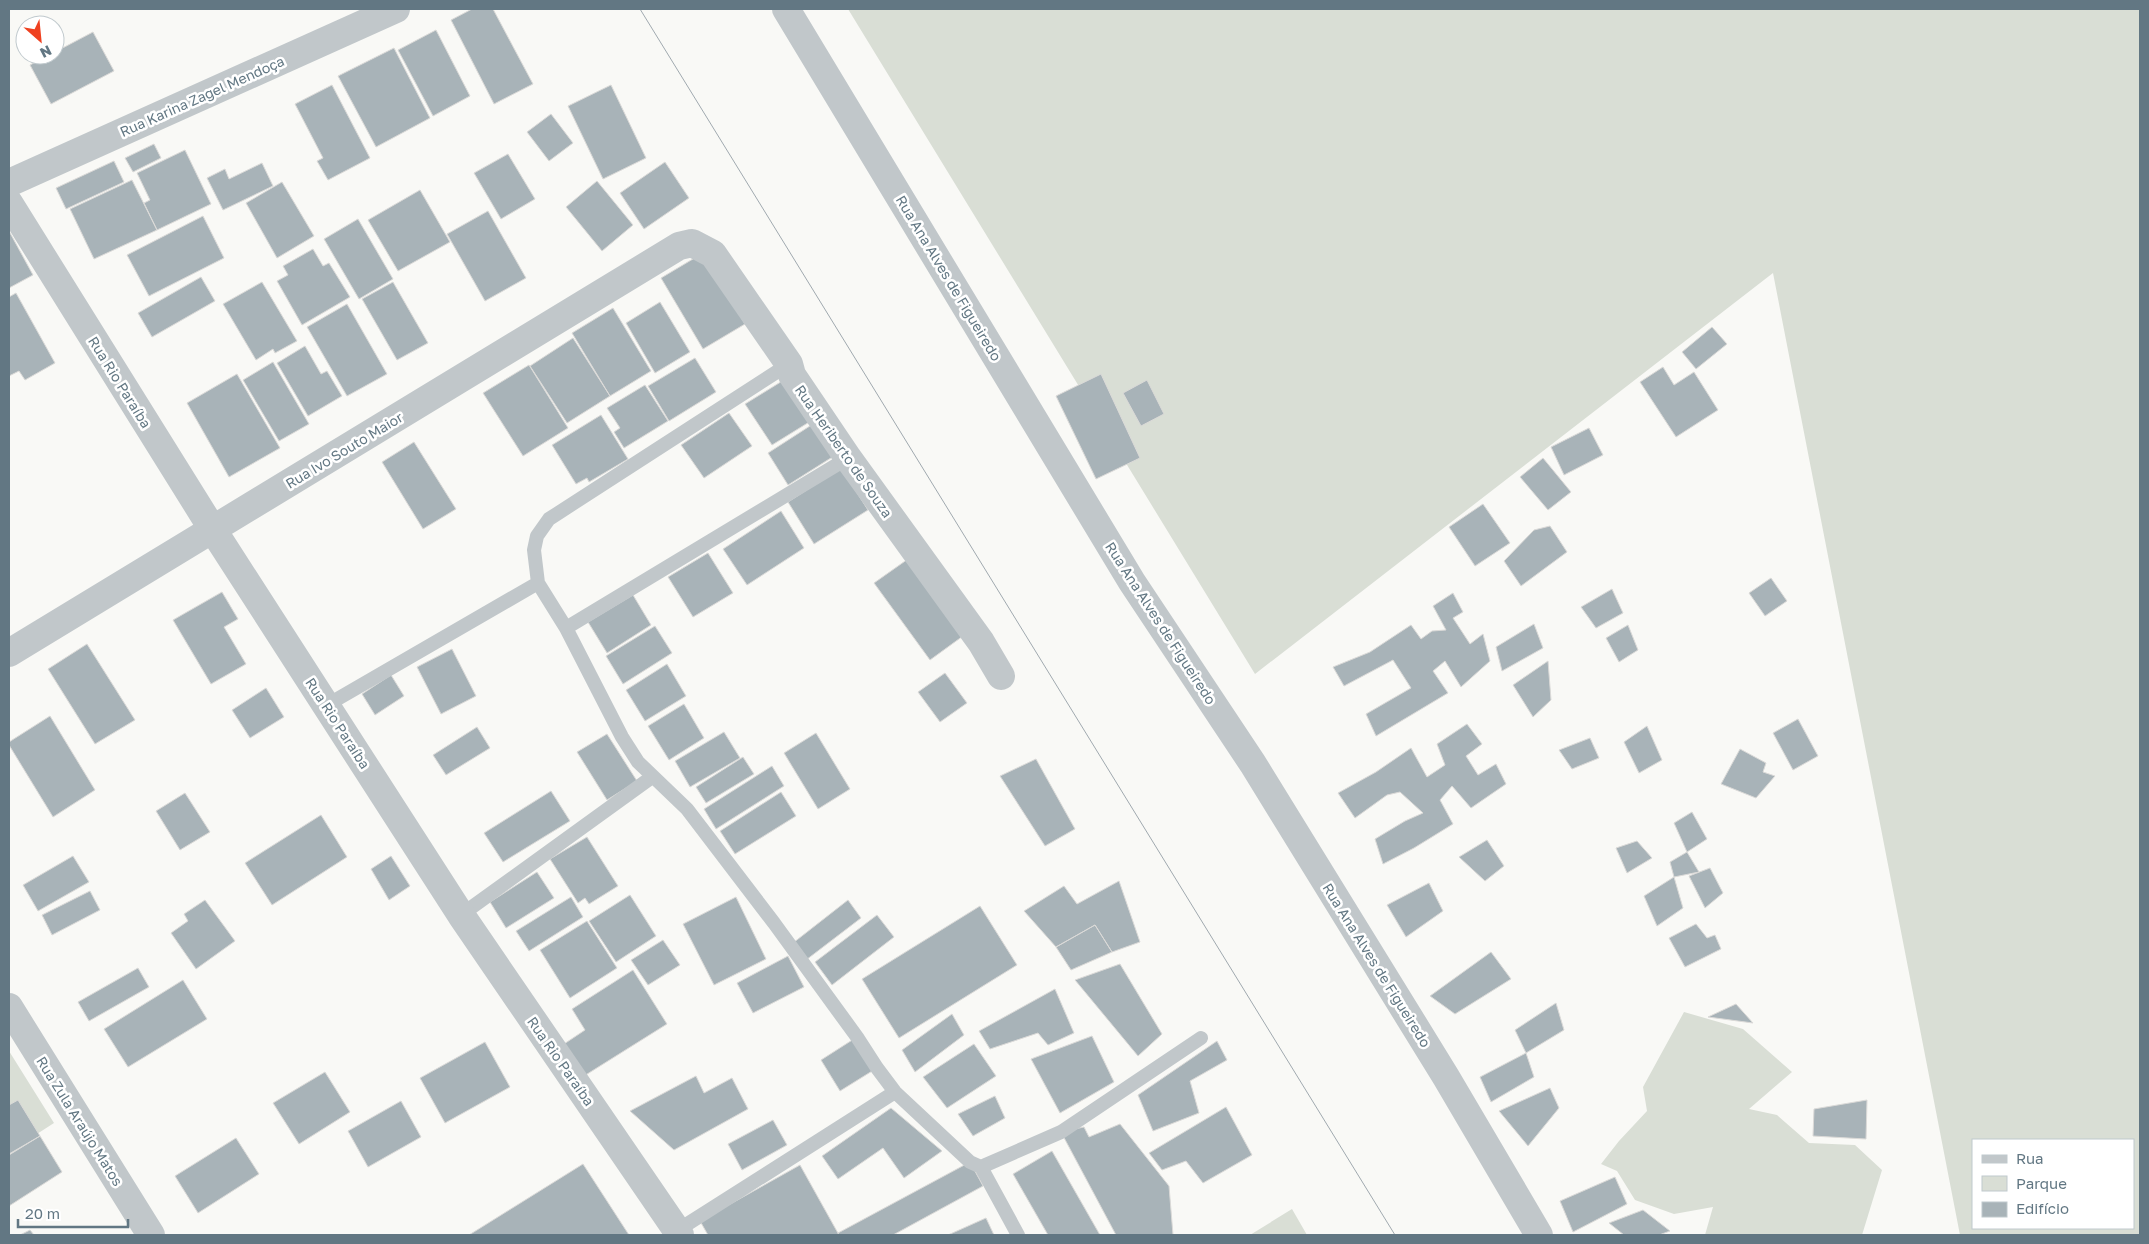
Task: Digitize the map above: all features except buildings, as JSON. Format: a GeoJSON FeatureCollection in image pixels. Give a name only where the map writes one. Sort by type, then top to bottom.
{"type":"FeatureCollection","features":[{"type":"Feature","properties":{"kind":"street","name":"Rua Karina Zagel Mendoça"},"geometry":{"type":"LineString","coordinates":[[9,182],[396,9]]}},
{"type":"Feature","properties":{"kind":"street","name":"Rua Ana Alves de Figueiredo"},"geometry":{"type":"LineString","coordinates":[[786,9],[1132,582],[1253,764],[1446,1077],[1539,1235]]}},
{"type":"Feature","properties":{"kind":"street","name":"Rua Rio Paraíba"},"geometry":{"type":"LineString","coordinates":[[9,203],[213,530],[461,915],[679,1233]]}},
{"type":"Feature","properties":{"kind":"street","name":"Rua Heriberto de Souza"},"geometry":{"type":"LineString","coordinates":[[679,246],[692,243],[713,254],[789,364],[792,374],[848,458],[955,606],[1001,676]]}},
{"type":"Feature","properties":{"kind":"street","name":"Rua Ivo Souto Maior"},"geometry":{"type":"LineString","coordinates":[[9,653],[679,246]]}},
{"type":"Feature","properties":{"kind":"street","name":"Rua Zula Araújo Matos"},"geometry":{"type":"LineString","coordinates":[[9,1007],[151,1235]]}},
{"type":"Feature","properties":{"kind":"lane"},"geometry":{"type":"LineString","coordinates":[[789,364],[549,519],[537,536],[534,550],[538,583],[566,628],[622,737],[638,762],[687,809],[774,923],[895,1092],[970,1162],[981,1167],[1018,1235]]}},
{"type":"Feature","properties":{"kind":"lane"},"geometry":{"type":"LineString","coordinates":[[566,628],[848,458]]}},
{"type":"Feature","properties":{"kind":"lane"},"geometry":{"type":"LineString","coordinates":[[327,705],[538,583]]}},
{"type":"Feature","properties":{"kind":"lane"},"geometry":{"type":"LineString","coordinates":[[461,915],[652,777]]}},
{"type":"Feature","properties":{"kind":"lane"},"geometry":{"type":"LineString","coordinates":[[981,1167],[1061,1132],[1202,1038]]}},
{"type":"Feature","properties":{"kind":"lane"},"geometry":{"type":"LineString","coordinates":[[679,1233],[895,1092]]}},
{"type":"Feature","properties":{"kind":"green space"},"geometry":{"type":"Polygon","coordinates":[[[848,9],[2140,9],[2140,1235],[1960,1235],[1773,273],[1255,674],[848,9]]]}},
{"type":"Feature","properties":{"kind":"green space"},"geometry":{"type":"Polygon","coordinates":[[[1684,1012],[1743,1029],[1792,1072],[1749,1109],[1777,1115],[1809,1143],[1855,1145],[1882,1170],[1862,1235],[1705,1235],[1713,1207],[1674,1214],[1635,1200],[1617,1171],[1601,1164],[1647,1111],[1643,1087],[1684,1012]]]}},
{"type":"Feature","properties":{"kind":"green space"},"geometry":{"type":"Polygon","coordinates":[[[9,1051],[54,1123],[9,1152],[9,1051]]]}},
{"type":"Feature","properties":{"kind":"green space"},"geometry":{"type":"Polygon","coordinates":[[[1292,1209],[1307,1235],[1250,1235],[1292,1209]]]}},
{"type":"Feature","properties":{"kind":"tram line"},"geometry":{"type":"LineString","coordinates":[[640,9],[1395,1235]]}}]}
